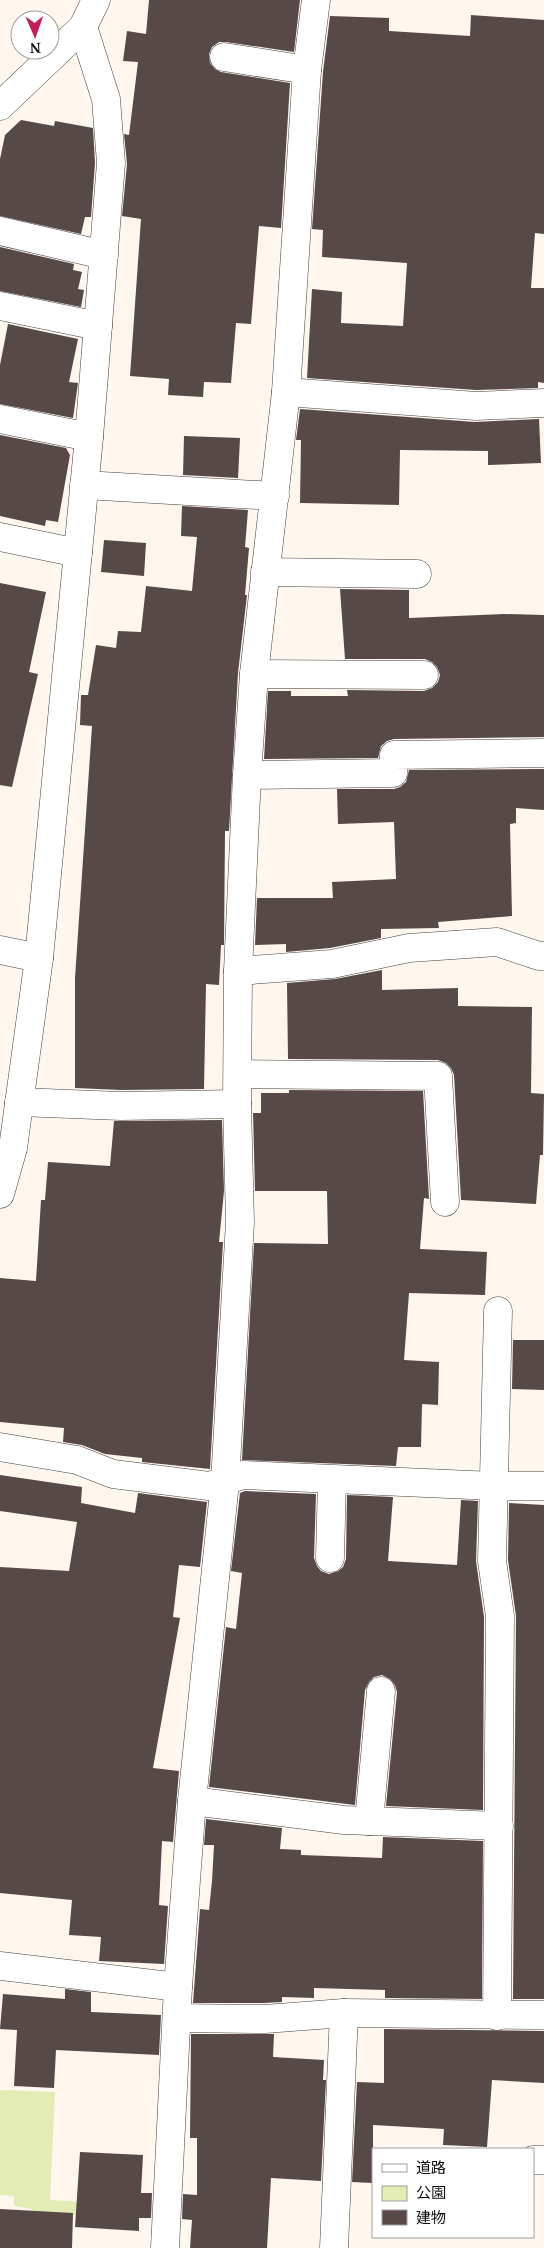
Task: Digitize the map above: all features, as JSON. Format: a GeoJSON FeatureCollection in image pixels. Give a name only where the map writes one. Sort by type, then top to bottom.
{"type":"FeatureCollection","features":[{"type":"Feature","properties":{"kind":"street"},"geometry":{"type":"LineString","coordinates":[[0,106],[83,28],[96,0]]}},
{"type":"Feature","properties":{"kind":"street"},"geometry":{"type":"LineString","coordinates":[[165,2248],[178,1988],[192,1801],[225,1482],[240,1222],[237,1104],[238,971],[247,775],[254,674],[286,392],[307,70],[316,0]]}},
{"type":"Feature","properties":{"kind":"street"},"geometry":{"type":"LineString","coordinates":[[0,1194],[13,1148],[39,958],[78,553],[112,163],[106,99],[83,28]]}},
{"type":"Feature","properties":{"kind":"street"},"geometry":{"type":"LineString","coordinates":[[224,57],[307,70]]}},
{"type":"Feature","properties":{"kind":"street"},"geometry":{"type":"LineString","coordinates":[[0,231],[104,255]]}},
{"type":"Feature","properties":{"kind":"street"},"geometry":{"type":"LineString","coordinates":[[0,306],[98,326]]}},
{"type":"Feature","properties":{"kind":"street"},"geometry":{"type":"LineString","coordinates":[[286,392],[476,406],[544,403]]}},
{"type":"Feature","properties":{"kind":"street"},"geometry":{"type":"LineString","coordinates":[[0,419],[88,437]]}},
{"type":"Feature","properties":{"kind":"street"},"geometry":{"type":"LineString","coordinates":[[84,485],[275,496]]}},
{"type":"Feature","properties":{"kind":"street"},"geometry":{"type":"LineString","coordinates":[[0,536],[78,553]]}},
{"type":"Feature","properties":{"kind":"street"},"geometry":{"type":"LineString","coordinates":[[265,572],[417,574]]}},
{"type":"Feature","properties":{"kind":"street"},"geometry":{"type":"LineString","coordinates":[[254,674],[424,675]]}},
{"type":"Feature","properties":{"kind":"street"},"geometry":{"type":"LineString","coordinates":[[247,775],[393,773],[394,755],[544,753]]}},
{"type":"Feature","properties":{"kind":"street"},"geometry":{"type":"LineString","coordinates":[[238,971],[332,964],[409,948],[496,942],[544,956]]}},
{"type":"Feature","properties":{"kind":"street"},"geometry":{"type":"LineString","coordinates":[[0,950],[39,958]]}},
{"type":"Feature","properties":{"kind":"street"},"geometry":{"type":"LineString","coordinates":[[238,1074],[438,1076],[444,1202]]}},
{"type":"Feature","properties":{"kind":"street"},"geometry":{"type":"LineString","coordinates":[[20,1102],[121,1106],[237,1104]]}},
{"type":"Feature","properties":{"kind":"street"},"geometry":{"type":"LineString","coordinates":[[497,2016],[500,1616],[492,1561],[498,1310]]}},
{"type":"Feature","properties":{"kind":"street"},"geometry":{"type":"LineString","coordinates":[[0,1447],[77,1460],[113,1474],[209,1486],[243,1476],[494,1486],[544,1486]]}},
{"type":"Feature","properties":{"kind":"street"},"geometry":{"type":"LineString","coordinates":[[330,1558],[332,1480]]}},
{"type":"Feature","properties":{"kind":"street"},"geometry":{"type":"LineString","coordinates":[[370,1821],[380,1691]]}},
{"type":"Feature","properties":{"kind":"street"},"geometry":{"type":"LineString","coordinates":[[192,1801],[344,1820],[499,1826]]}},
{"type":"Feature","properties":{"kind":"street"},"geometry":{"type":"LineString","coordinates":[[0,1966],[178,1988]]}},
{"type":"Feature","properties":{"kind":"street"},"geometry":{"type":"LineString","coordinates":[[177,2018],[265,2019],[344,2013],[544,2015]]}},
{"type":"Feature","properties":{"kind":"street"},"geometry":{"type":"LineString","coordinates":[[334,2248],[344,2013]]}},
{"type":"Feature","properties":{"kind":"green space"},"geometry":{"type":"Polygon","coordinates":[[[0,2090],[55,2092],[50,2200],[82,2202],[81,2215],[32,2213],[32,2209],[14,2206],[14,2196],[0,2195],[0,2090]]]}},
{"type":"Feature","properties":{"kind":"building"},"geometry":{"type":"Polygon","coordinates":[[[149,0],[300,0],[294,52],[219,42],[212,47],[209,54],[210,63],[221,72],[290,83],[281,228],[259,226],[251,324],[236,323],[231,383],[204,382],[203,397],[168,395],[169,379],[130,376],[141,219],[122,216],[127,164],[124,134],[129,135],[138,62],[123,61],[127,31],[146,34],[149,0]]]}},
{"type":"Feature","properties":{"kind":"building"},"geometry":{"type":"Polygon","coordinates":[[[471,15],[544,20],[544,234],[535,233],[531,288],[544,288],[544,383],[538,382],[538,388],[476,390],[307,378],[312,289],[342,292],[341,323],[403,326],[407,263],[322,257],[323,230],[312,229],[323,72],[330,16],[389,18],[389,31],[470,36],[471,15]]]}},
{"type":"Feature","properties":{"kind":"building"},"geometry":{"type":"Polygon","coordinates":[[[21,120],[54,126],[55,121],[93,128],[95,163],[91,217],[85,217],[81,234],[0,216],[0,159],[5,135],[21,120]]]}},
{"type":"Feature","properties":{"kind":"building"},"geometry":{"type":"Polygon","coordinates":[[[0,247],[74,264],[73,270],[82,272],[78,289],[84,290],[81,307],[0,291],[0,247]]]}},
{"type":"Feature","properties":{"kind":"building"},"geometry":{"type":"Polygon","coordinates":[[[8,324],[78,339],[69,382],[78,383],[73,418],[0,404],[0,365],[8,324]]]}},
{"type":"Feature","properties":{"kind":"building"},"geometry":{"type":"Polygon","coordinates":[[[300,409],[475,422],[539,419],[541,463],[488,465],[488,451],[400,450],[399,505],[300,503],[301,440],[296,440],[300,409]]]}},
{"type":"Feature","properties":{"kind":"building"},"geometry":{"type":"Polygon","coordinates":[[[0,435],[66,448],[70,455],[58,522],[46,520],[45,526],[0,516],[0,435]]]}},
{"type":"Feature","properties":{"kind":"building"},"geometry":{"type":"Polygon","coordinates":[[[184,436],[240,438],[238,478],[183,475],[184,436]]]}},
{"type":"Feature","properties":{"kind":"building"},"geometry":{"type":"Polygon","coordinates":[[[182,506],[248,510],[245,547],[249,548],[245,595],[247,595],[238,673],[229,831],[225,831],[224,945],[221,945],[219,985],[206,984],[204,1089],[121,1090],[75,1088],[75,978],[92,726],[80,725],[81,695],[88,695],[96,645],[116,648],[118,631],[141,632],[146,586],[192,591],[197,537],[181,536],[182,506]]]}},
{"type":"Feature","properties":{"kind":"building"},"geometry":{"type":"Polygon","coordinates":[[[104,540],[146,543],[144,576],[101,572],[104,540]]]}},
{"type":"Feature","properties":{"kind":"building"},"geometry":{"type":"Polygon","coordinates":[[[0,583],[46,592],[29,672],[38,674],[12,787],[0,785],[0,583]]]}},
{"type":"Feature","properties":{"kind":"building"},"geometry":{"type":"Polygon","coordinates":[[[340,589],[409,590],[409,618],[504,614],[544,615],[544,737],[394,739],[387,741],[381,746],[378,758],[264,759],[268,691],[291,691],[291,696],[348,696],[347,690],[424,691],[432,688],[438,682],[440,675],[437,667],[425,659],[345,659],[340,589]]]}},
{"type":"Feature","properties":{"kind":"building"},"geometry":{"type":"Polygon","coordinates":[[[544,769],[544,810],[516,808],[516,823],[510,824],[512,916],[438,922],[439,928],[381,929],[381,938],[330,948],[286,952],[286,944],[255,945],[257,898],[333,898],[332,882],[396,879],[394,822],[338,824],[337,789],[394,789],[406,782],[409,770],[544,769]]]}},
{"type":"Feature","properties":{"kind":"building"},"geometry":{"type":"Polygon","coordinates":[[[382,970],[382,990],[458,988],[458,1006],[532,1007],[531,1093],[544,1094],[543,1155],[540,1155],[536,1204],[461,1200],[454,1075],[446,1063],[438,1060],[288,1059],[287,983],[335,979],[382,970]]]}},
{"type":"Feature","properties":{"kind":"building"},"geometry":{"type":"Polygon","coordinates":[[[289,1090],[423,1091],[429,1199],[424,1198],[420,1249],[487,1252],[485,1295],[409,1293],[404,1360],[439,1362],[438,1405],[422,1404],[421,1447],[398,1447],[396,1466],[242,1460],[254,1243],[328,1244],[327,1191],[255,1191],[253,1113],[261,1113],[261,1093],[289,1093],[289,1090]]]}},
{"type":"Feature","properties":{"kind":"building"},"geometry":{"type":"Polygon","coordinates":[[[222,1120],[224,1191],[219,1242],[223,1242],[210,1469],[142,1462],[142,1458],[105,1454],[82,1445],[63,1442],[64,1428],[0,1422],[0,1278],[36,1281],[41,1200],[45,1200],[48,1162],[110,1166],[114,1121],[222,1120]]]}},
{"type":"Feature","properties":{"kind":"building"},"geometry":{"type":"Polygon","coordinates":[[[513,1340],[544,1340],[544,1390],[512,1389],[513,1340]]]}},
{"type":"Feature","properties":{"kind":"building"},"geometry":{"type":"Polygon","coordinates":[[[0,1475],[82,1487],[81,1503],[135,1513],[138,1493],[207,1502],[200,1567],[179,1565],[173,1617],[180,1618],[153,1768],[179,1771],[173,1842],[162,1841],[159,1905],[168,1906],[164,1964],[99,1961],[101,1937],[69,1935],[72,1900],[0,1893],[0,1567],[69,1571],[77,1522],[0,1511],[0,1475]]]}},
{"type":"Feature","properties":{"kind":"building"},"geometry":{"type":"Polygon","coordinates":[[[245,1491],[316,1494],[314,1558],[321,1571],[329,1574],[343,1567],[346,1559],[347,1495],[393,1497],[388,1561],[457,1565],[461,1500],[478,1501],[476,1561],[484,1617],[483,1810],[386,1806],[397,1692],[395,1685],[390,1679],[382,1675],[374,1677],[365,1690],[355,1805],[209,1787],[226,1627],[236,1629],[242,1573],[231,1571],[240,1493],[245,1491]]]}},
{"type":"Feature","properties":{"kind":"building"},"geometry":{"type":"Polygon","coordinates":[[[509,1503],[544,1505],[544,1999],[513,1999],[516,1616],[508,1560],[509,1503]]]}},
{"type":"Feature","properties":{"kind":"building"},"geometry":{"type":"Polygon","coordinates":[[[206,1819],[282,1828],[280,1849],[301,1850],[301,1855],[382,1858],[383,1837],[483,1841],[482,1999],[385,1998],[385,1990],[314,1988],[314,1998],[282,1997],[282,2002],[193,2003],[200,1909],[209,1910],[212,1881],[214,1845],[204,1845],[206,1819]]]}},
{"type":"Feature","properties":{"kind":"building"},"geometry":{"type":"Polygon","coordinates":[[[65,1989],[91,1992],[91,2012],[161,2015],[159,2055],[56,2050],[54,2088],[14,2086],[17,2030],[0,2029],[3,1994],[65,1999],[65,1989]]]}},
{"type":"Feature","properties":{"kind":"building"},"geometry":{"type":"Polygon","coordinates":[[[384,2029],[544,2031],[544,2083],[492,2080],[487,2147],[443,2145],[444,2129],[373,2125],[372,2183],[352,2182],[357,2082],[384,2083],[384,2029]]]}},
{"type":"Feature","properties":{"kind":"building"},"geometry":{"type":"Polygon","coordinates":[[[191,2034],[274,2034],[273,2057],[324,2060],[323,2080],[326,2080],[321,2181],[271,2178],[267,2248],[190,2248],[192,2220],[182,2219],[183,2194],[197,2195],[197,2138],[190,2138],[191,2034]]]}},
{"type":"Feature","properties":{"kind":"building"},"geometry":{"type":"Polygon","coordinates":[[[80,2152],[143,2155],[141,2193],[152,2193],[151,2218],[139,2218],[139,2231],[75,2227],[80,2152]]]}},
{"type":"Feature","properties":{"kind":"building"},"geometry":{"type":"Polygon","coordinates":[[[0,2209],[73,2213],[72,2248],[0,2248],[0,2209]]]}}]}
